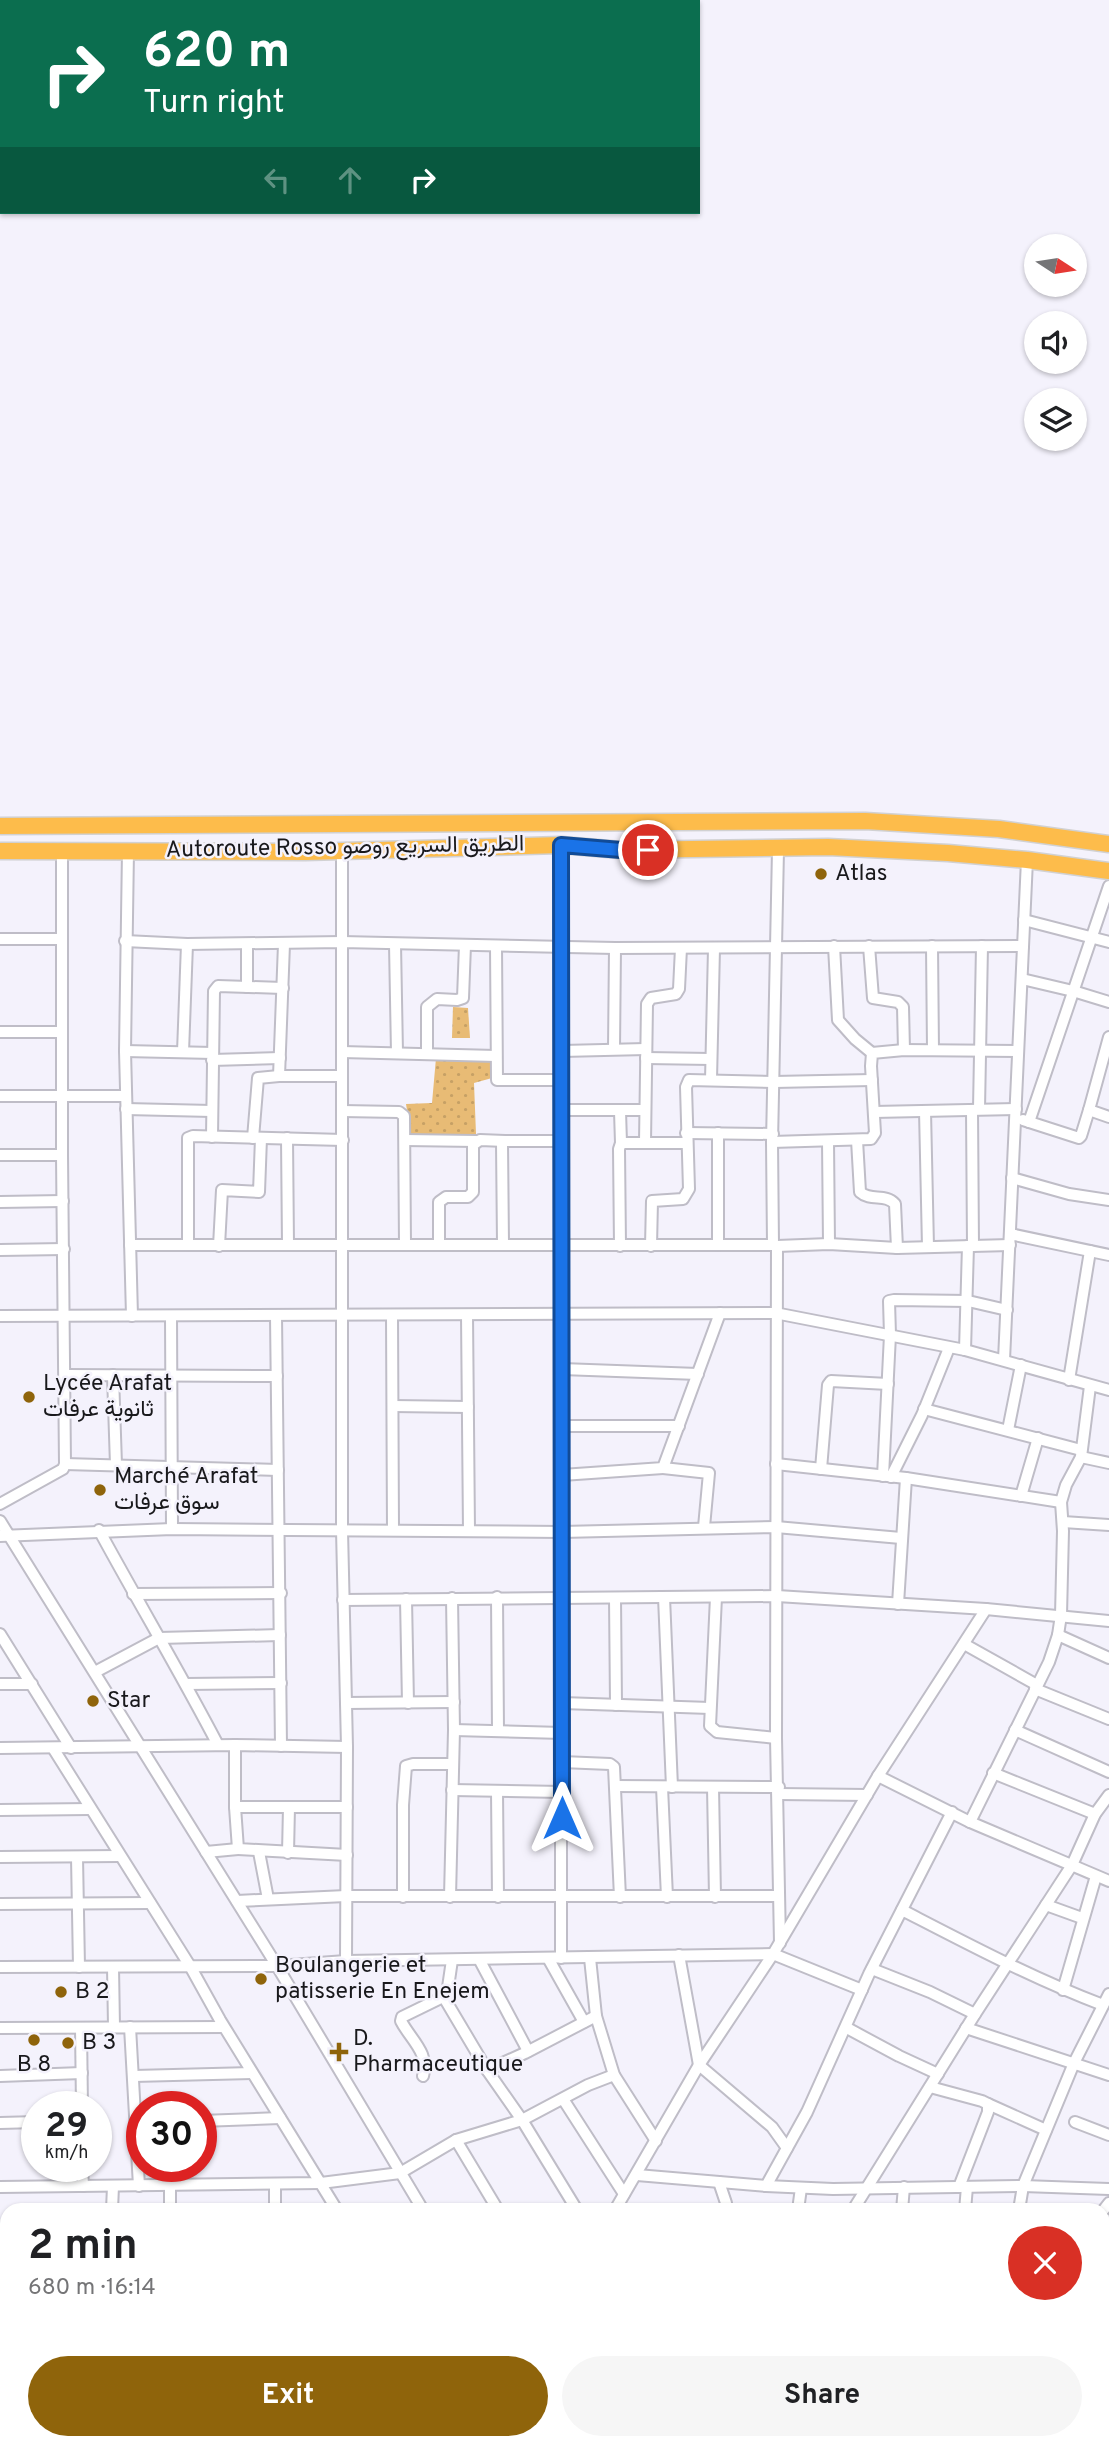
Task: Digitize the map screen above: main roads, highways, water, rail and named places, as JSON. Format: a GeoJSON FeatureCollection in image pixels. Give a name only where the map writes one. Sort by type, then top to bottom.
{"type":"FeatureCollection","features":[{"type":"Feature","properties":{"kind":"highway","name":"Autoroute Rosso الطريق السريع روصو"},"geometry":{"type":"LineString","coordinates":[[0,827],[865,821],[999,829],[1109,844]]}},
{"type":"Feature","properties":{"kind":"highway","name":"Autoroute Rosso الطريق السريع روصو"},"geometry":{"type":"LineString","coordinates":[[0,851],[305,852],[561,845],[621,850],[778,850],[828,847],[1027,860],[1109,871]]}},
{"type":"Feature","properties":{"kind":"place","name":"Atlas"},"geometry":{"type":"Point","coordinates":[821,874]}},
{"type":"Feature","properties":{"kind":"place","name":"Lycée Arafat ثانوية عرفات"},"geometry":{"type":"Point","coordinates":[29,1397]}},
{"type":"Feature","properties":{"kind":"place","name":"Marché Arafat سوق عرفات"},"geometry":{"type":"Point","coordinates":[100,1490]}},
{"type":"Feature","properties":{"kind":"place","name":"Star"},"geometry":{"type":"Point","coordinates":[93,1701]}},
{"type":"Feature","properties":{"kind":"place","name":"Boulangerie et patisserie En Enejem"},"geometry":{"type":"Point","coordinates":[261,1979]}},
{"type":"Feature","properties":{"kind":"place","name":"B 2"},"geometry":{"type":"Point","coordinates":[61,1992]}},
{"type":"Feature","properties":{"kind":"place","name":"B 8"},"geometry":{"type":"Point","coordinates":[34,2040]}},
{"type":"Feature","properties":{"kind":"place","name":"B 3"},"geometry":{"type":"Point","coordinates":[68,2043]}},
{"type":"Feature","properties":{"kind":"place","name":"D. Pharmaceutique"},"geometry":{"type":"Point","coordinates":[339,2052]}}]}
